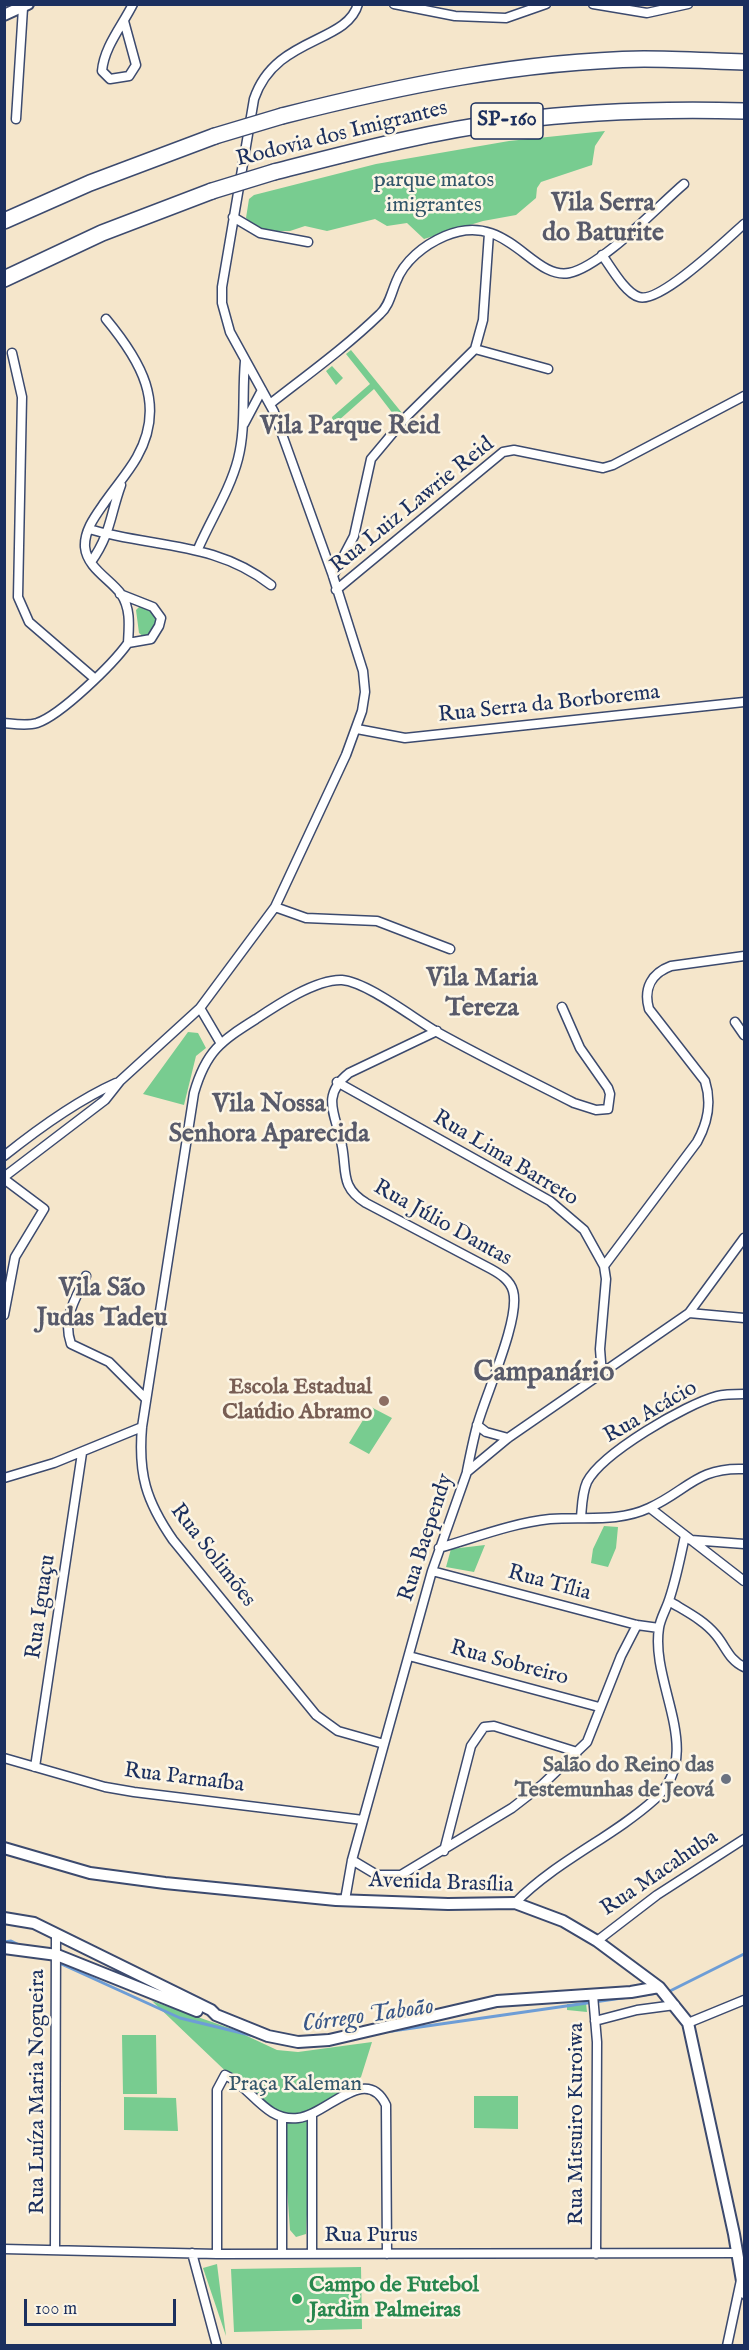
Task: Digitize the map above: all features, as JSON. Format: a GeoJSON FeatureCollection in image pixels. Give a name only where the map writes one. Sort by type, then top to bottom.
{"type":"FeatureCollection","features":[{"type":"Feature","properties":{"kind":"highway","name":"Rodovia dos Imigrantes"},"geometry":{"type":"LineString","coordinates":[[4,221],[90,183],[215,136],[282,116],[407,87],[553,65],[643,59],[744,62]]}},
{"type":"Feature","properties":{"kind":"highway","name":"Rodovia dos Imigrantes"},"geometry":{"type":"LineString","coordinates":[[4,279],[102,233],[212,191],[274,172],[386,144],[512,121],[647,111],[744,111]]}},
{"type":"Feature","properties":{"kind":"street"},"geometry":{"type":"LineString","coordinates":[[124,21],[135,65],[129,76],[110,79],[102,71],[103,63],[124,21],[133,4]]}},
{"type":"Feature","properties":{"kind":"street"},"geometry":{"type":"LineString","coordinates":[[4,1315],[15,1257],[44,1209],[4,1178],[105,1100],[120,1081],[200,1008],[275,907],[357,729],[365,692],[363,671],[333,576],[270,404],[230,332],[222,303],[224,267],[254,99],[260,83],[285,56],[350,21],[358,4]]}},
{"type":"Feature","properties":{"kind":"street"},"geometry":{"type":"LineString","coordinates":[[394,4],[455,16],[506,18],[546,4]]}},
{"type":"Feature","properties":{"kind":"street"},"geometry":{"type":"LineString","coordinates":[[592,4],[647,13],[688,4]]}},
{"type":"Feature","properties":{"kind":"street"},"geometry":{"type":"LineString","coordinates":[[4,15],[26,6],[16,119]]}},
{"type":"Feature","properties":{"kind":"street"},"geometry":{"type":"LineString","coordinates":[[270,404],[382,313],[401,270],[427,246],[461,231],[489,233],[511,242],[537,263],[552,271],[570,273],[602,255],[684,184]]}},
{"type":"Feature","properties":{"kind":"street"},"geometry":{"type":"LineString","coordinates":[[233,217],[260,233],[308,242]]}},
{"type":"Feature","properties":{"kind":"street"},"geometry":{"type":"LineString","coordinates":[[602,255],[637,297],[655,296],[744,224]]}},
{"type":"Feature","properties":{"kind":"street"},"geometry":{"type":"LineString","coordinates":[[333,576],[354,536],[371,459],[406,416],[475,348],[483,320],[489,233]]}},
{"type":"Feature","properties":{"kind":"street"},"geometry":{"type":"LineString","coordinates":[[106,319],[139,364],[149,404],[145,438],[123,479],[89,529],[86,549],[92,562],[120,594],[129,618],[128,643]]}},
{"type":"Feature","properties":{"kind":"street"},"geometry":{"type":"LineString","coordinates":[[475,348],[548,369]]}},
{"type":"Feature","properties":{"kind":"street"},"geometry":{"type":"LineString","coordinates":[[12,352],[22,397],[18,597],[29,622],[94,678]]}},
{"type":"Feature","properties":{"kind":"street"},"geometry":{"type":"LineString","coordinates":[[244,425],[242,412],[245,361]]}},
{"type":"Feature","properties":{"kind":"street"},"geometry":{"type":"LineString","coordinates":[[198,549],[235,468],[244,425],[262,390]]}},
{"type":"Feature","properties":{"kind":"street","name":"Rua Luiz Lawrie Reid"},"geometry":{"type":"LineString","coordinates":[[336,590],[503,452],[514,450],[603,468],[613,465],[744,396]]}},
{"type":"Feature","properties":{"kind":"street"},"geometry":{"type":"LineString","coordinates":[[92,562],[108,535],[111,515],[123,479]]}},
{"type":"Feature","properties":{"kind":"street"},"geometry":{"type":"LineString","coordinates":[[89,529],[108,535],[198,549],[238,563],[272,585]]}},
{"type":"Feature","properties":{"kind":"street"},"geometry":{"type":"LineString","coordinates":[[4,723],[26,725],[45,719],[94,678],[128,643],[151,639],[161,618],[153,607],[120,594]]}},
{"type":"Feature","properties":{"kind":"street","name":"Rua Serra da Borborema"},"geometry":{"type":"LineString","coordinates":[[357,729],[405,738],[744,702]]}},
{"type":"Feature","properties":{"kind":"street"},"geometry":{"type":"LineString","coordinates":[[275,907],[306,918],[377,921],[450,949]]}},
{"type":"Feature","properties":{"kind":"street"},"geometry":{"type":"LineString","coordinates":[[604,1266],[697,1142],[707,1119],[708,1092],[705,1081],[649,1008],[647,994],[650,982],[662,969],[672,966],[744,956]]}},
{"type":"Feature","properties":{"kind":"street"},"geometry":{"type":"LineString","coordinates":[[200,1008],[220,1042],[298,994],[335,981],[353,983],[437,1031],[574,1103],[596,1110],[608,1109],[610,1094],[608,1088],[580,1048],[562,1007]]}},
{"type":"Feature","properties":{"kind":"street"},"geometry":{"type":"LineString","coordinates":[[735,1022],[744,1035]]}},
{"type":"Feature","properties":{"kind":"street"},"geometry":{"type":"LineString","coordinates":[[337,1082],[365,1065],[437,1031]]}},
{"type":"Feature","properties":{"kind":"street","name":"Rua Solimões"},"geometry":{"type":"LineString","coordinates":[[220,1042],[206,1060],[194,1093],[142,1426],[141,1457],[145,1489],[158,1518],[173,1540],[316,1715],[338,1731],[384,1744]]}},
{"type":"Feature","properties":{"kind":"street"},"geometry":{"type":"LineString","coordinates":[[4,1156],[69,1110],[120,1081]]}},
{"type":"Feature","properties":{"kind":"street","name":"Rua Lima Barreto"},"geometry":{"type":"LineString","coordinates":[[337,1082],[550,1201],[584,1230],[604,1266],[607,1295],[600,1349],[602,1375]]}},
{"type":"Feature","properties":{"kind":"street","name":"Rua Júlio Dantas"},"geometry":{"type":"LineString","coordinates":[[337,1082],[332,1115],[342,1144],[347,1186],[351,1193],[491,1269],[511,1286],[515,1299],[508,1333],[477,1425],[467,1472]]}},
{"type":"Feature","properties":{"kind":"street","name":"Rua Baependy"},"geometry":{"type":"LineString","coordinates":[[345,1900],[352,1860],[432,1571],[467,1472],[508,1438],[689,1313],[744,1238]]}},
{"type":"Feature","properties":{"kind":"street"},"geometry":{"type":"LineString","coordinates":[[86,1276],[68,1314],[66,1331],[70,1344],[109,1362],[146,1399]]}},
{"type":"Feature","properties":{"kind":"street"},"geometry":{"type":"LineString","coordinates":[[689,1313],[744,1318]]}},
{"type":"Feature","properties":{"kind":"street","name":"Rua Acácio"},"geometry":{"type":"LineString","coordinates":[[581,1518],[582,1498],[587,1482],[602,1462],[678,1413],[717,1396],[744,1394]]}},
{"type":"Feature","properties":{"kind":"street"},"geometry":{"type":"LineString","coordinates":[[477,1425],[486,1432],[508,1438]]}},
{"type":"Feature","properties":{"kind":"street"},"geometry":{"type":"LineString","coordinates":[[4,1478],[28,1472],[82,1452],[142,1426]]}},
{"type":"Feature","properties":{"kind":"street","name":"Rua Iguaçu"},"geometry":{"type":"LineString","coordinates":[[34,1767],[82,1452]]}},
{"type":"Feature","properties":{"kind":"street"},"geometry":{"type":"LineString","coordinates":[[439,1548],[548,1519],[614,1518],[650,1508],[705,1474],[729,1468],[744,1469]]}},
{"type":"Feature","properties":{"kind":"street"},"geometry":{"type":"LineString","coordinates":[[650,1508],[744,1581]]}},
{"type":"Feature","properties":{"kind":"street"},"geometry":{"type":"LineString","coordinates":[[688,1538],[744,1544]]}},
{"type":"Feature","properties":{"kind":"street"},"geometry":{"type":"LineString","coordinates":[[515,1902],[545,1876],[655,1799],[672,1779],[677,1761],[676,1741],[659,1653],[658,1628],[669,1602],[688,1538]]}},
{"type":"Feature","properties":{"kind":"street","name":"Rua Tília"},"geometry":{"type":"LineString","coordinates":[[432,1571],[637,1625],[658,1628]]}},
{"type":"Feature","properties":{"kind":"street"},"geometry":{"type":"LineString","coordinates":[[669,1602],[700,1620],[716,1634],[732,1659],[744,1667]]}},
{"type":"Feature","properties":{"kind":"street"},"geometry":{"type":"LineString","coordinates":[[352,1860],[378,1875],[391,1877],[415,1869],[512,1808],[587,1742],[596,1724],[599,1707],[637,1625]]}},
{"type":"Feature","properties":{"kind":"street","name":"Rua Sobreiro"},"geometry":{"type":"LineString","coordinates":[[409,1656],[599,1707]]}},
{"type":"Feature","properties":{"kind":"street"},"geometry":{"type":"LineString","coordinates":[[444,1851],[471,1746],[484,1726],[494,1726],[577,1752]]}},
{"type":"Feature","properties":{"kind":"street","name":"Rua Parnaíba"},"geometry":{"type":"LineString","coordinates":[[4,1758],[105,1787],[363,1820]]}},
{"type":"Feature","properties":{"kind":"street","name":"Rua Macahuba"},"geometry":{"type":"LineString","coordinates":[[597,1941],[657,1895],[744,1839]]}},
{"type":"Feature","properties":{"kind":"street","name":"Avenida Brasília"},"geometry":{"type":"LineString","coordinates":[[4,1848],[90,1873],[345,1900],[515,1902],[562,1921],[597,1941],[659,1987],[688,2023],[743,2276],[744,2293]]}},
{"type":"Feature","properties":{"kind":"street"},"geometry":{"type":"LineString","coordinates":[[4,1918],[34,1923],[211,2010],[216,2015]]}},
{"type":"Feature","properties":{"kind":"street","name":"Rua Luíza Maria Nogueira"},"geometry":{"type":"LineString","coordinates":[[55,2249],[56,1935]]}},
{"type":"Feature","properties":{"kind":"street"},"geometry":{"type":"LineString","coordinates":[[4,1948],[57,1955],[147,1989],[207,2015],[216,2015],[268,2036],[298,2042],[319,2041],[496,2001],[561,1995],[593,1995],[659,1987]]}},
{"type":"Feature","properties":{"kind":"street","name":"Rua Mitsuiro Kuroiwa"},"geometry":{"type":"LineString","coordinates":[[593,1995],[596,2021],[596,2253]]}},
{"type":"Feature","properties":{"kind":"street"},"geometry":{"type":"LineString","coordinates":[[688,2023],[744,2000]]}},
{"type":"Feature","properties":{"kind":"street"},"geometry":{"type":"LineString","coordinates":[[596,2021],[637,2010],[675,2005]]}},
{"type":"Feature","properties":{"kind":"street"},"geometry":{"type":"LineString","coordinates":[[217,2254],[217,2090],[225,2075],[236,2079],[265,2108],[282,2118],[312,2115],[356,2089],[370,2089],[382,2096],[386,2105],[387,2254]]}},
{"type":"Feature","properties":{"kind":"street"},"geometry":{"type":"LineString","coordinates":[[312,2115],[312,2254]]}},
{"type":"Feature","properties":{"kind":"street"},"geometry":{"type":"LineString","coordinates":[[282,2118],[282,2254]]}},
{"type":"Feature","properties":{"kind":"street","name":"Rua Purus"},"geometry":{"type":"LineString","coordinates":[[4,2249],[217,2254],[738,2253]]}},
{"type":"Feature","properties":{"kind":"street"},"geometry":{"type":"LineString","coordinates":[[192,2253],[217,2346]]}},
{"type":"Feature","properties":{"kind":"street","name":"Avenida Brasília"},"geometry":{"type":"LineString","coordinates":[[727,2345],[743,2276]]}},
{"type":"Feature","properties":{"kind":"street"},"geometry":{"type":"LineString","coordinates":[[720,2346],[727,2345]]}},
{"type":"Feature","properties":{"kind":"green space","name":"parque matos imigrantes"},"geometry":{"type":"Polygon","coordinates":[[[605,131],[595,146],[592,165],[541,182],[537,188],[536,198],[516,215],[483,221],[424,239],[407,223],[387,226],[375,219],[327,231],[305,226],[290,231],[276,231],[257,229],[246,218],[249,199],[254,195],[376,164],[509,141],[605,131]]]}},
{"type":"Feature","properties":{"kind":"green space"},"geometry":{"type":"Polygon","coordinates":[[[351,350],[402,413],[397,419],[374,389],[338,421],[335,434],[332,417],[370,384],[346,354],[351,350]]]}},
{"type":"Feature","properties":{"kind":"green space"},"geometry":{"type":"Polygon","coordinates":[[[332,366],[343,378],[336,385],[326,371],[332,366]]]}},
{"type":"Feature","properties":{"kind":"green space"},"geometry":{"type":"Polygon","coordinates":[[[141,605],[156,613],[157,617],[154,631],[145,638],[139,633],[136,610],[141,605]]]}},
{"type":"Feature","properties":{"kind":"green space"},"geometry":{"type":"Polygon","coordinates":[[[188,1032],[198,1033],[206,1048],[196,1056],[184,1105],[143,1094],[188,1032]]]}},
{"type":"Feature","properties":{"kind":"green space"},"geometry":{"type":"Polygon","coordinates":[[[371,1407],[392,1418],[369,1454],[349,1443],[371,1407]]]}},
{"type":"Feature","properties":{"kind":"green space"},"geometry":{"type":"Polygon","coordinates":[[[604,1526],[618,1527],[616,1548],[608,1567],[591,1563],[593,1549],[604,1526]]]}},
{"type":"Feature","properties":{"kind":"green space"},"geometry":{"type":"Polygon","coordinates":[[[485,1545],[474,1572],[446,1567],[451,1549],[485,1545]]]}},
{"type":"Feature","properties":{"kind":"green space","name":"Praça Kaleman"},"geometry":{"type":"Polygon","coordinates":[[[152,2001],[232,2029],[277,2050],[298,2052],[372,2042],[361,2077],[312,2115],[306,2234],[296,2237],[290,2230],[282,2118],[258,2102],[152,2001]]]}},
{"type":"Feature","properties":{"kind":"green space"},"geometry":{"type":"Polygon","coordinates":[[[586,2003],[587,2012],[567,2010],[567,2004],[586,2003]]]}},
{"type":"Feature","properties":{"kind":"green space"},"geometry":{"type":"Polygon","coordinates":[[[122,2035],[156,2035],[157,2094],[123,2094],[122,2035]]]}},
{"type":"Feature","properties":{"kind":"green space"},"geometry":{"type":"Polygon","coordinates":[[[474,2096],[518,2096],[518,2129],[474,2128],[474,2096]]]}},
{"type":"Feature","properties":{"kind":"green space"},"geometry":{"type":"Polygon","coordinates":[[[124,2097],[176,2098],[178,2131],[124,2130],[124,2097]]]}},
{"type":"Feature","properties":{"kind":"green space"},"geometry":{"type":"Polygon","coordinates":[[[217,2264],[226,2336],[203,2268],[217,2264]]]}},
{"type":"Feature","properties":{"kind":"green space","name":"Campo de Futebol Jardim Palmeiras"},"geometry":{"type":"Polygon","coordinates":[[[361,2267],[362,2329],[234,2332],[231,2269],[361,2267]]]}},
{"type":"Feature","properties":{"kind":"waterway","name":"Córrego Taboão"},"geometry":{"type":"LineString","coordinates":[[4,1942],[11,1941],[21,1946]]}},
{"type":"Feature","properties":{"kind":"waterway","name":"Córrego Taboão"},"geometry":{"type":"LineString","coordinates":[[668,1992],[744,1954]]}},
{"type":"Feature","properties":{"kind":"waterway","name":"Córrego Taboão"},"geometry":{"type":"LineString","coordinates":[[57,1962],[180,2018],[258,2037]]}},
{"type":"Feature","properties":{"kind":"waterway","name":"Córrego Taboão"},"geometry":{"type":"LineString","coordinates":[[644,1995],[658,1993]]}},
{"type":"Feature","properties":{"kind":"waterway","name":"Córrego Taboão"},"geometry":{"type":"LineString","coordinates":[[392,2031],[629,1997]]}},
{"type":"Feature","properties":{"kind":"place","name":"Escola Estadual Claúdio Abramo"},"geometry":{"type":"Point","coordinates":[384,1401]}},
{"type":"Feature","properties":{"kind":"place","name":"Salão do Reino das Testemunhas de Jeová"},"geometry":{"type":"Point","coordinates":[726,1779]}},
{"type":"Feature","properties":{"kind":"place","name":"Campo de Futebol Jardim Palmeiras"},"geometry":{"type":"Point","coordinates":[297,2299]}},
{"type":"Feature","properties":{"kind":"district","name":"Vila Serra do Baturite"},"geometry":{"type":"Point","coordinates":[603,220]}},
{"type":"Feature","properties":{"kind":"district","name":"Vila Parque Reid"},"geometry":{"type":"Point","coordinates":[350,428]}},
{"type":"Feature","properties":{"kind":"district","name":"Vila Maria Tereza"},"geometry":{"type":"Point","coordinates":[482,995]}},
{"type":"Feature","properties":{"kind":"district","name":"Vila Nossa Senhora Aparecida"},"geometry":{"type":"Point","coordinates":[269,1121]}},
{"type":"Feature","properties":{"kind":"district","name":"Vila São Judas Tadeu"},"geometry":{"type":"Point","coordinates":[102,1305]}},
{"type":"Feature","properties":{"kind":"district","name":"Campanário"},"geometry":{"type":"Point","coordinates":[544,1374]}}]}
